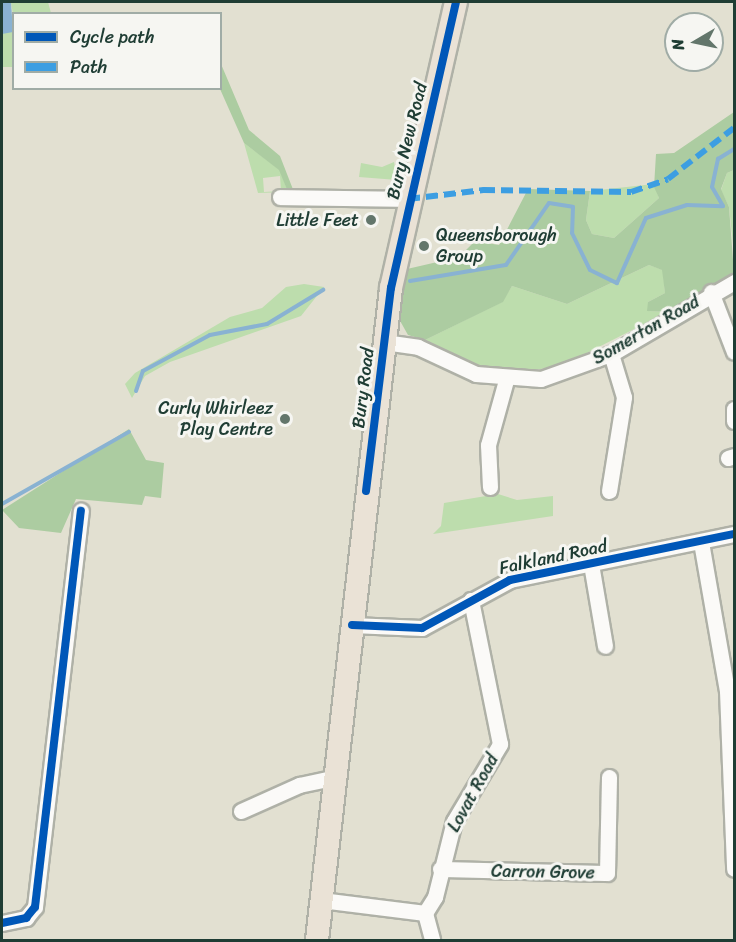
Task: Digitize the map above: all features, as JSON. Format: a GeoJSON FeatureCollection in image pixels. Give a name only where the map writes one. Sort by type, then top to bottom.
{"type":"FeatureCollection","features":[{"type":"Feature","properties":{"kind":"highway","name":"Bury New Road"},"geometry":{"type":"LineString","coordinates":[[391,288],[407,199],[456,2]]}},
{"type":"Feature","properties":{"kind":"highway","name":"Bury Road"},"geometry":{"type":"LineString","coordinates":[[317,926],[391,288]]}},
{"type":"Feature","properties":{"kind":"street"},"geometry":{"type":"LineString","coordinates":[[280,197],[407,199]]}},
{"type":"Feature","properties":{"kind":"street","name":"Somerton Road"},"geometry":{"type":"LineString","coordinates":[[384,342],[418,347],[476,374],[506,381],[555,377],[611,354],[711,292],[735,282]]}},
{"type":"Feature","properties":{"kind":"street"},"geometry":{"type":"LineString","coordinates":[[711,292],[735,352]]}},
{"type":"Feature","properties":{"kind":"street"},"geometry":{"type":"LineString","coordinates":[[611,354],[624,397],[612,480]]}},
{"type":"Feature","properties":{"kind":"street"},"geometry":{"type":"LineString","coordinates":[[493,480],[488,445],[506,381]]}},
{"type":"Feature","properties":{"kind":"street"},"geometry":{"type":"LineString","coordinates":[[735,409],[735,421]]}},
{"type":"Feature","properties":{"kind":"street"},"geometry":{"type":"LineString","coordinates":[[2,923],[26,918],[35,907],[81,511]]}},
{"type":"Feature","properties":{"kind":"street","name":"Falkland Road"},"geometry":{"type":"LineString","coordinates":[[352,625],[422,628],[510,580],[735,534]]}},
{"type":"Feature","properties":{"kind":"street"},"geometry":{"type":"LineString","coordinates":[[701,542],[731,690],[735,869]]}},
{"type":"Feature","properties":{"kind":"street"},"geometry":{"type":"LineString","coordinates":[[591,564],[605,646]]}},
{"type":"Feature","properties":{"kind":"street","name":"Lovat Road"},"geometry":{"type":"LineString","coordinates":[[425,913],[435,897],[440,869],[454,820],[500,744],[471,600]]}},
{"type":"Feature","properties":{"kind":"street"},"geometry":{"type":"LineString","coordinates":[[241,811],[299,785],[336,777]]}},
{"type":"Feature","properties":{"kind":"street","name":"Carron Grove"},"geometry":{"type":"LineString","coordinates":[[440,869],[607,873],[601,798],[609,777]]}},
{"type":"Feature","properties":{"kind":"street"},"geometry":{"type":"LineString","coordinates":[[317,926],[425,913],[432,940]]}},
{"type":"Feature","properties":{"kind":"green space"},"geometry":{"type":"Polygon","coordinates":[[[11,2],[48,2],[51,12],[13,12],[11,2]]]}},
{"type":"Feature","properties":{"kind":"green space"},"geometry":{"type":"Polygon","coordinates":[[[2,32],[12,32],[12,67],[2,67],[2,32]]]}},
{"type":"Feature","properties":{"kind":"green space"},"geometry":{"type":"Polygon","coordinates":[[[222,66],[249,130],[280,156],[294,192],[288,192],[279,170],[244,143],[220,90],[222,66]]]}},
{"type":"Feature","properties":{"kind":"green space"},"geometry":{"type":"Polygon","coordinates":[[[734,112],[734,170],[727,173],[721,189],[729,207],[734,273],[668,312],[647,311],[648,302],[665,293],[662,270],[649,265],[567,304],[512,286],[503,302],[425,340],[408,335],[399,319],[407,269],[459,257],[475,241],[499,245],[528,189],[590,191],[586,220],[592,234],[614,238],[659,198],[654,187],[656,154],[674,153],[734,112]]]}},
{"type":"Feature","properties":{"kind":"green space"},"geometry":{"type":"Polygon","coordinates":[[[244,143],[280,170],[288,192],[258,193],[244,143]],[[280,176],[263,178],[264,192],[281,191],[280,176]]]}},
{"type":"Feature","properties":{"kind":"green space"},"geometry":{"type":"Polygon","coordinates":[[[394,162],[397,180],[359,177],[361,163],[382,167],[394,162]]]}},
{"type":"Feature","properties":{"kind":"green space"},"geometry":{"type":"Polygon","coordinates":[[[734,170],[734,254],[729,207],[721,190],[727,173],[734,170]]]}},
{"type":"Feature","properties":{"kind":"green space"},"geometry":{"type":"Polygon","coordinates":[[[654,184],[659,198],[614,238],[592,234],[586,220],[590,191],[654,184]]]}},
{"type":"Feature","properties":{"kind":"green space"},"geometry":{"type":"Polygon","coordinates":[[[649,265],[663,270],[665,293],[648,302],[648,311],[668,312],[561,366],[513,373],[483,369],[425,340],[502,302],[512,286],[567,304],[649,265]]]}},
{"type":"Feature","properties":{"kind":"green space"},"geometry":{"type":"Polygon","coordinates":[[[304,284],[324,287],[301,316],[170,362],[145,376],[132,398],[125,384],[135,373],[230,317],[262,308],[286,287],[304,284]]]}},
{"type":"Feature","properties":{"kind":"green space"},"geometry":{"type":"Polygon","coordinates":[[[129,429],[146,460],[164,463],[161,498],[145,496],[142,505],[76,499],[61,533],[19,528],[2,510],[129,429]]]}},
{"type":"Feature","properties":{"kind":"green space"},"geometry":{"type":"Polygon","coordinates":[[[498,494],[517,500],[553,496],[553,516],[433,534],[441,526],[444,503],[498,494]]]}},
{"type":"Feature","properties":{"kind":"water"},"geometry":{"type":"Polygon","coordinates":[[[2,2],[11,2],[12,32],[2,34],[2,2]]]}},
{"type":"Feature","properties":{"kind":"waterway"},"geometry":{"type":"LineString","coordinates":[[410,281],[506,265],[549,203],[573,207],[572,233],[590,270],[617,283],[646,218],[687,205],[723,206],[712,187],[718,159],[734,149]]}},
{"type":"Feature","properties":{"kind":"waterway"},"geometry":{"type":"LineString","coordinates":[[136,391],[143,371],[210,335],[267,324],[323,290]]}},
{"type":"Feature","properties":{"kind":"waterway"},"geometry":{"type":"LineString","coordinates":[[2,504],[129,432]]}},
{"type":"Feature","properties":{"kind":"marked path"},"geometry":{"type":"LineString","coordinates":[[408,199],[483,190],[631,192],[668,179],[734,128]]}},
{"type":"Feature","properties":{"kind":"cycle path"},"geometry":{"type":"LineString","coordinates":[[366,491],[391,288],[456,2]]}},
{"type":"Feature","properties":{"kind":"cycle path"},"geometry":{"type":"LineString","coordinates":[[2,923],[26,918],[35,907],[81,511]]}},
{"type":"Feature","properties":{"kind":"cycle path"},"geometry":{"type":"LineString","coordinates":[[352,625],[422,628],[510,580],[734,534]]}},
{"type":"Feature","properties":{"kind":"place","name":"Little Feet"},"geometry":{"type":"Point","coordinates":[371,220]}},
{"type":"Feature","properties":{"kind":"place","name":"Queensborough Group"},"geometry":{"type":"Point","coordinates":[424,246]}},
{"type":"Feature","properties":{"kind":"place","name":"Curly Whirleez Play Centre"},"geometry":{"type":"Point","coordinates":[285,419]}}]}
